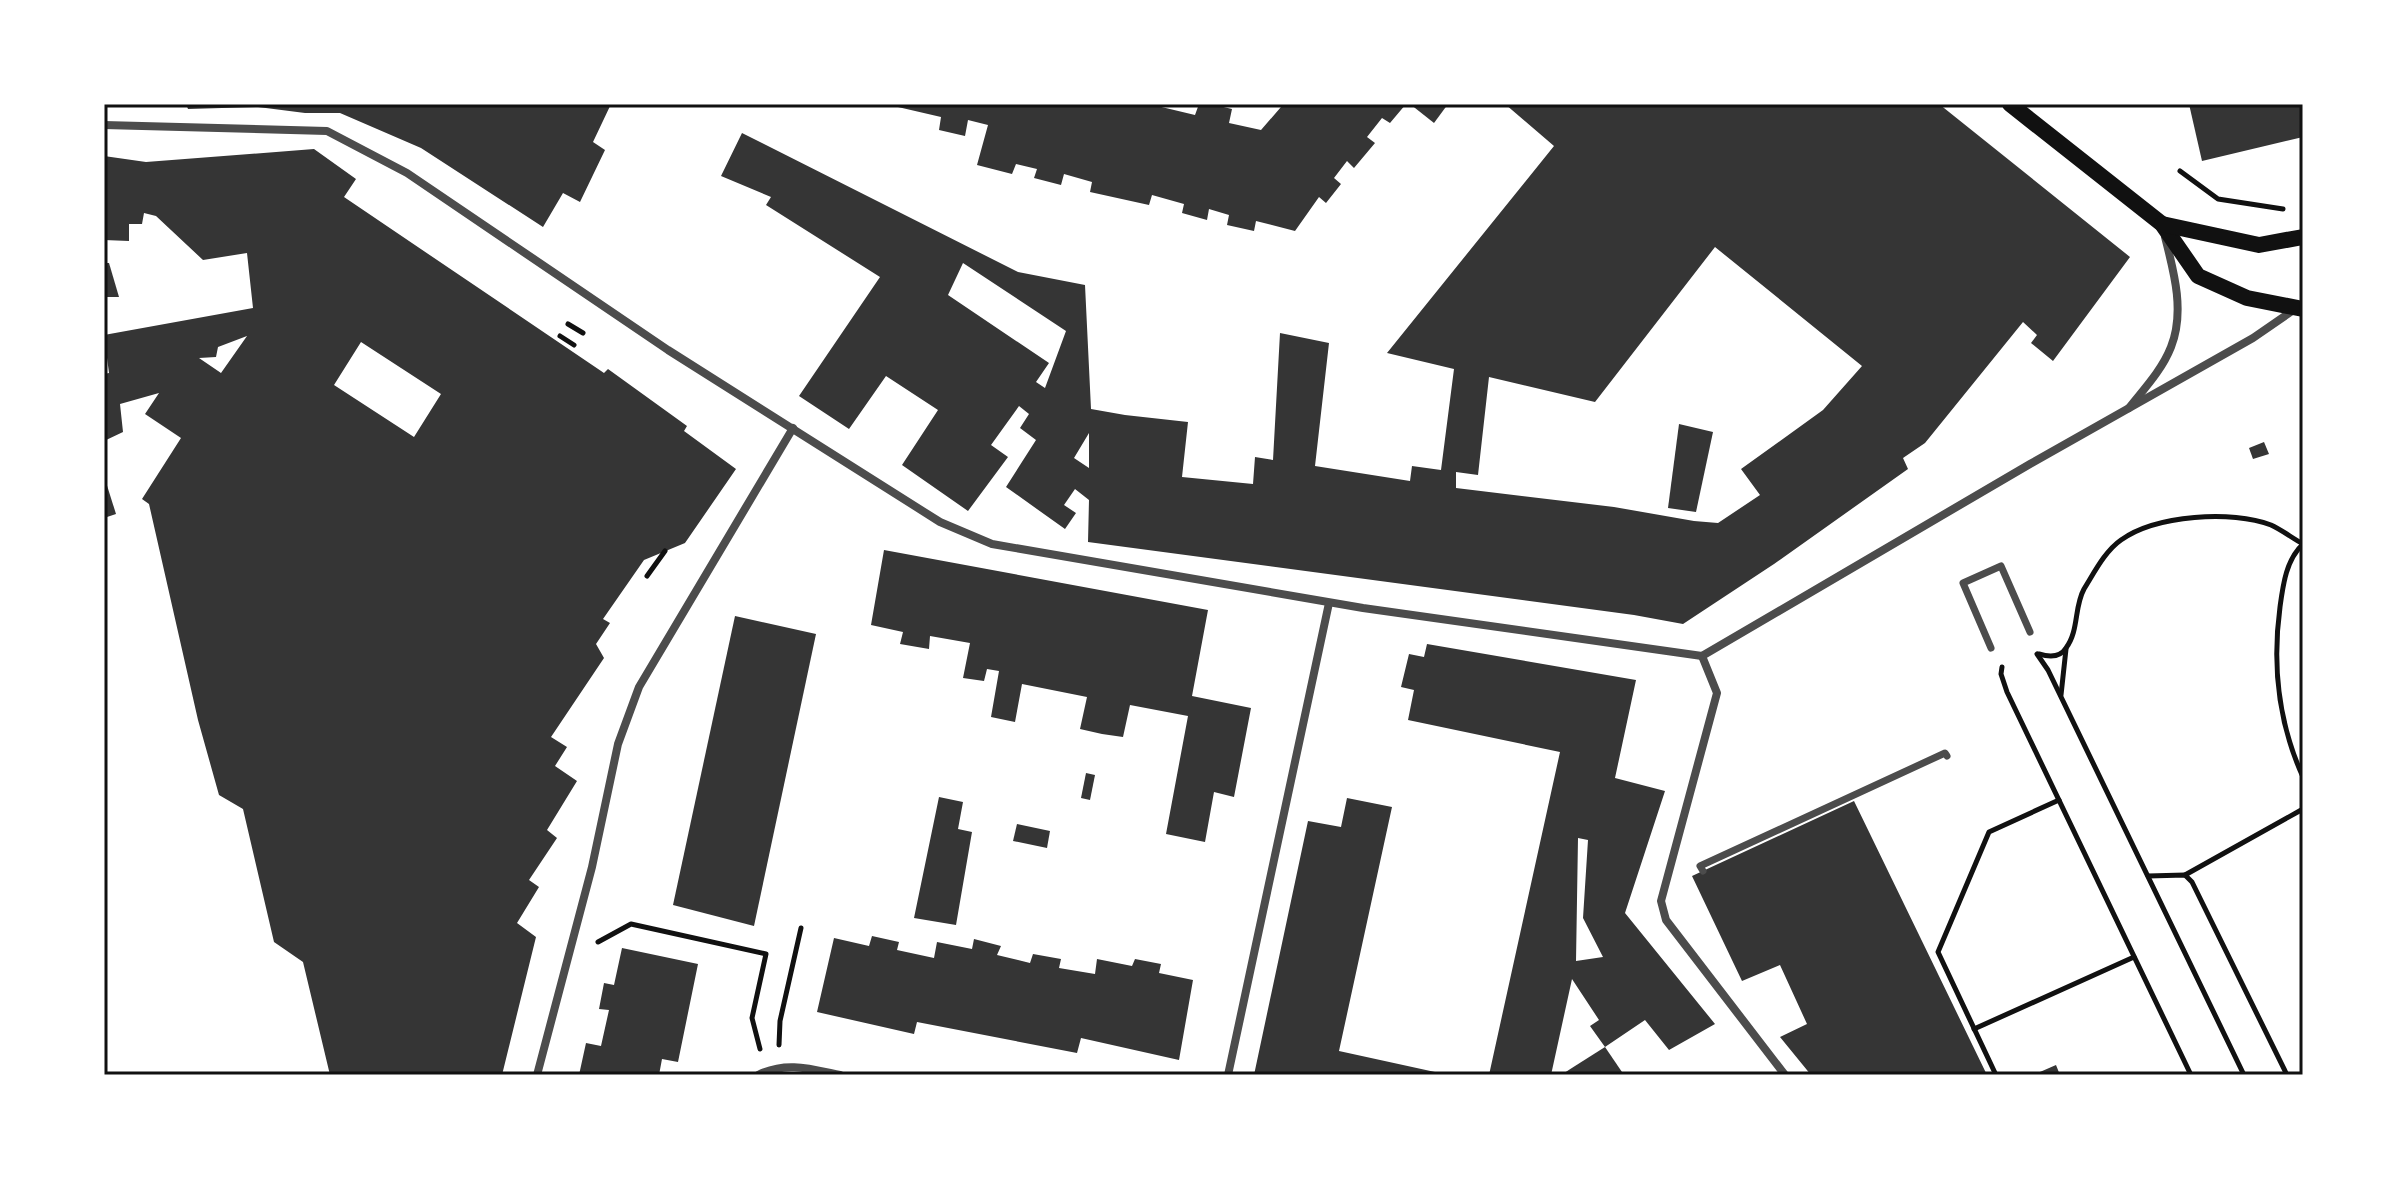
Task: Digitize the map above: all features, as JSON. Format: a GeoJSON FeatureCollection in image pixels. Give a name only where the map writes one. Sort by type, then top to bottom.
{"type":"FeatureCollection","features":[{"type":"Feature","properties":{"kind":"main road"},"geometry":{"type":"LineString","coordinates":[[2010,104],[2162,224],[2198,276],[2247,298],[2301,307]]}},
{"type":"Feature","properties":{"kind":"main road"},"geometry":{"type":"LineString","coordinates":[[2162,224],[2259,245],[2303,237]]}},
{"type":"Feature","properties":{"kind":"street"},"geometry":{"type":"LineString","coordinates":[[104,125],[327,131],[407,173],[668,350],[940,522],[992,544],[1329,603],[1702,656],[2253,338],[2301,307]]}},
{"type":"Feature","properties":{"kind":"street"},"geometry":{"type":"LineString","coordinates":[[2125,412],[2155,376],[2172,346],[2178,310],[2175,275],[2162,224]]}},
{"type":"Feature","properties":{"kind":"street"},"geometry":{"type":"LineString","coordinates":[[537,1075],[592,867],[618,744],[639,687],[793,428]]}},
{"type":"Feature","properties":{"kind":"street"},"geometry":{"type":"LineString","coordinates":[[1991,648],[1963,583],[2001,566],[2030,632]]}},
{"type":"Feature","properties":{"kind":"street"},"geometry":{"type":"LineString","coordinates":[[1228,1075],[1329,603]]}},
{"type":"Feature","properties":{"kind":"street"},"geometry":{"type":"LineString","coordinates":[[1702,656],[1717,693],[1661,901],[1666,920],[1785,1075]]}},
{"type":"Feature","properties":{"kind":"street"},"geometry":{"type":"LineString","coordinates":[[1703,871],[1700,866],[1945,753],[1947,756]]}},
{"type":"Feature","properties":{"kind":"street"},"geometry":{"type":"LineString","coordinates":[[758,1075],[780,1067],[797,1066],[840,1075]]}},
{"type":"Feature","properties":{"kind":"path"},"geometry":{"type":"LineString","coordinates":[[2180,171],[2218,199],[2282,209],[2292,207]]}},
{"type":"Feature","properties":{"kind":"path"},"geometry":{"type":"LineString","coordinates":[[568,324],[583,333]]}},
{"type":"Feature","properties":{"kind":"path"},"geometry":{"type":"LineString","coordinates":[[560,336],[574,345]]}},
{"type":"Feature","properties":{"kind":"path"},"geometry":{"type":"LineString","coordinates":[[2024,647],[2048,657],[2059,655],[2066,648],[2073,634],[2081,594],[2101,562],[2121,540],[2152,525],[2233,516],[2271,525],[2303,544],[2293,554],[2286,577],[2276,641],[2276,680],[2282,720],[2291,752],[2303,777]]}},
{"type":"Feature","properties":{"kind":"path"},"geometry":{"type":"LineString","coordinates":[[647,576],[665,551]]}},
{"type":"Feature","properties":{"kind":"path"},"geometry":{"type":"LineString","coordinates":[[2061,696],[2066,648]]}},
{"type":"Feature","properties":{"kind":"path"},"geometry":{"type":"LineString","coordinates":[[2037,654],[2061,696],[2244,1075]]}},
{"type":"Feature","properties":{"kind":"path"},"geometry":{"type":"LineString","coordinates":[[2003,658],[2001,674],[2007,692],[2191,1075]]}},
{"type":"Feature","properties":{"kind":"path"},"geometry":{"type":"LineString","coordinates":[[1996,1075],[1938,952],[1989,832],[2059,800]]}},
{"type":"Feature","properties":{"kind":"path"},"geometry":{"type":"LineString","coordinates":[[2148,876],[2185,875],[2303,809]]}},
{"type":"Feature","properties":{"kind":"path"},"geometry":{"type":"LineString","coordinates":[[2185,875],[2192,882],[2287,1075]]}},
{"type":"Feature","properties":{"kind":"path"},"geometry":{"type":"LineString","coordinates":[[618,931],[631,924],[766,954],[752,1018]]}},
{"type":"Feature","properties":{"kind":"path"},"geometry":{"type":"LineString","coordinates":[[781,1017],[801,928]]}},
{"type":"Feature","properties":{"kind":"path"},"geometry":{"type":"LineString","coordinates":[[1974,1029],[2134,957]]}},
{"type":"Feature","properties":{"kind":"building"},"geometry":{"type":"Polygon","coordinates":[[[186,104],[611,104],[593,142],[605,150],[580,202],[563,193],[543,227],[421,148],[340,113],[305,113],[258,107],[188,109],[186,104]]]}},
{"type":"Feature","properties":{"kind":"building"},"geometry":{"type":"Polygon","coordinates":[[[885,104],[1149,104],[1195,115],[1199,104],[1211,104],[1232,109],[1229,123],[1261,130],[1281,107],[1278,104],[1406,104],[1390,123],[1382,118],[1367,137],[1375,143],[1354,168],[1347,161],[1334,178],[1341,184],[1326,203],[1319,197],[1295,231],[1256,221],[1254,231],[1227,225],[1229,215],[1209,209],[1207,220],[1182,213],[1184,204],[1152,195],[1149,205],[1090,192],[1092,182],[1064,174],[1061,185],[1034,178],[1037,169],[1016,164],[1012,174],[977,165],[988,125],[968,120],[965,136],[939,130],[941,117],[885,104]]]}},
{"type":"Feature","properties":{"kind":"building"},"geometry":{"type":"Polygon","coordinates":[[[1410,104],[1448,104],[1434,123],[1410,104]]]}},
{"type":"Feature","properties":{"kind":"building"},"geometry":{"type":"Polygon","coordinates":[[[1505,104],[1939,104],[2130,257],[2053,361],[2031,343],[2037,335],[2023,322],[1925,443],[1903,458],[1908,469],[1683,624],[1088,542],[1089,500],[1075,489],[1064,505],[1076,513],[1065,529],[1006,487],[1036,440],[1020,428],[1029,414],[1019,406],[991,445],[1008,457],[968,511],[902,465],[938,410],[886,376],[849,429],[799,396],[880,277],[766,205],[771,197],[721,176],[742,133],[1018,272],[1085,285],[1091,409],[1188,422],[1182,477],[1253,484],[1255,457],[1273,460],[1280,333],[1329,343],[1315,466],[1410,481],[1412,466],[1441,470],[1454,369],[1387,353],[1554,146],[1505,104]],[[1715,247],[1595,402],[1489,377],[1478,475],[1456,472],[1456,488],[1718,523],[1760,495],[1741,469],[1823,410],[1862,366],[1715,247]],[[963,263],[948,295],[1049,363],[1036,382],[1045,388],[1066,331],[963,263]],[[1089,433],[1074,458],[1089,468],[1089,433]]]}},
{"type":"Feature","properties":{"kind":"building"},"geometry":{"type":"Polygon","coordinates":[[[2189,104],[2303,104],[2303,137],[2202,161],[2189,104]]]}},
{"type":"Feature","properties":{"kind":"building"},"geometry":{"type":"Polygon","coordinates":[[[314,149],[356,179],[344,197],[604,373],[608,369],[687,426],[684,431],[736,469],[685,543],[644,560],[603,619],[610,623],[596,644],[604,658],[551,737],[567,747],[555,766],[577,781],[547,830],[557,838],[529,880],[539,887],[517,923],[536,937],[502,1075],[330,1075],[303,962],[274,942],[243,809],[219,795],[198,720],[149,504],[142,499],[181,438],[145,414],[159,393],[120,404],[123,432],[104,441],[104,374],[109,373],[104,335],[253,308],[247,253],[203,260],[156,216],[144,213],[142,224],[129,224],[129,241],[104,240],[104,156],[146,162],[314,149]],[[247,336],[218,347],[216,357],[199,358],[221,373],[247,336]],[[361,342],[334,385],[414,437],[441,394],[361,342]]]}},
{"type":"Feature","properties":{"kind":"building"},"geometry":{"type":"Polygon","coordinates":[[[104,263],[109,263],[119,297],[104,297],[104,263]]]}},
{"type":"Feature","properties":{"kind":"building"},"geometry":{"type":"Polygon","coordinates":[[[1679,424],[1713,432],[1696,512],[1668,508],[1679,424]]]}},
{"type":"Feature","properties":{"kind":"building"},"geometry":{"type":"Polygon","coordinates":[[[2264,442],[2269,454],[2253,459],[2249,448],[2264,442]]]}},
{"type":"Feature","properties":{"kind":"building"},"geometry":{"type":"Polygon","coordinates":[[[104,476],[116,514],[104,518],[104,476]]]}},
{"type":"Feature","properties":{"kind":"building"},"geometry":{"type":"Polygon","coordinates":[[[884,550],[1208,610],[1192,696],[1251,708],[1234,797],[1214,792],[1205,842],[1166,834],[1188,716],[1130,705],[1123,737],[1102,734],[1080,729],[1087,697],[1022,684],[1015,722],[991,717],[999,671],[987,669],[984,681],[963,678],[970,643],[930,636],[929,649],[900,644],[903,632],[871,625],[884,550]]]}},
{"type":"Feature","properties":{"kind":"building"},"geometry":{"type":"Polygon","coordinates":[[[735,616],[816,634],[754,926],[673,905],[735,616]]]}},
{"type":"Feature","properties":{"kind":"building"},"geometry":{"type":"Polygon","coordinates":[[[1427,644],[1636,680],[1615,778],[1665,791],[1625,913],[1715,1024],[1669,1050],[1645,1020],[1605,1047],[1590,1026],[1599,1020],[1572,979],[1551,1075],[1489,1075],[1560,752],[1408,720],[1414,690],[1401,687],[1409,654],[1424,657],[1427,644]],[[1578,838],[1576,961],[1603,957],[1583,918],[1588,840],[1578,838]]]}},
{"type":"Feature","properties":{"kind":"building"},"geometry":{"type":"Polygon","coordinates":[[[1086,773],[1095,775],[1090,800],[1081,798],[1086,773]]]}},
{"type":"Feature","properties":{"kind":"building"},"geometry":{"type":"Polygon","coordinates":[[[939,797],[963,802],[958,829],[972,832],[956,925],[914,918],[939,797]]]}},
{"type":"Feature","properties":{"kind":"building"},"geometry":{"type":"Polygon","coordinates":[[[1347,798],[1392,807],[1339,1051],[1435,1072],[1434,1075],[1254,1075],[1308,821],[1341,827],[1347,798]]]}},
{"type":"Feature","properties":{"kind":"building"},"geometry":{"type":"Polygon","coordinates":[[[1854,801],[1987,1075],[1811,1075],[1780,1037],[1807,1024],[1780,965],[1742,981],[1692,876],[1854,801]]]}},
{"type":"Feature","properties":{"kind":"building"},"geometry":{"type":"Polygon","coordinates":[[[1017,824],[1050,831],[1047,848],[1013,841],[1017,824]]]}},
{"type":"Feature","properties":{"kind":"building"},"geometry":{"type":"Polygon","coordinates":[[[872,936],[899,942],[897,950],[934,958],[937,942],[972,949],[974,939],[1001,946],[997,955],[1030,963],[1033,954],[1061,959],[1059,968],[1095,974],[1097,959],[1132,966],[1135,959],[1161,964],[1159,973],[1193,980],[1179,1060],[1081,1038],[1077,1053],[917,1022],[914,1034],[817,1012],[834,938],[869,946],[872,936]]]}},
{"type":"Feature","properties":{"kind":"building"},"geometry":{"type":"Polygon","coordinates":[[[622,948],[698,964],[678,1062],[662,1059],[659,1075],[579,1075],[586,1043],[601,1046],[609,1010],[599,1009],[604,983],[614,985],[622,948]]]}},
{"type":"Feature","properties":{"kind":"building"},"geometry":{"type":"Polygon","coordinates":[[[1605,1047],[1624,1075],[1561,1075],[1575,1066],[1605,1047]]]}},
{"type":"Feature","properties":{"kind":"building"},"geometry":{"type":"Polygon","coordinates":[[[2056,1065],[2060,1075],[2033,1075],[2056,1065]]]}}]}
